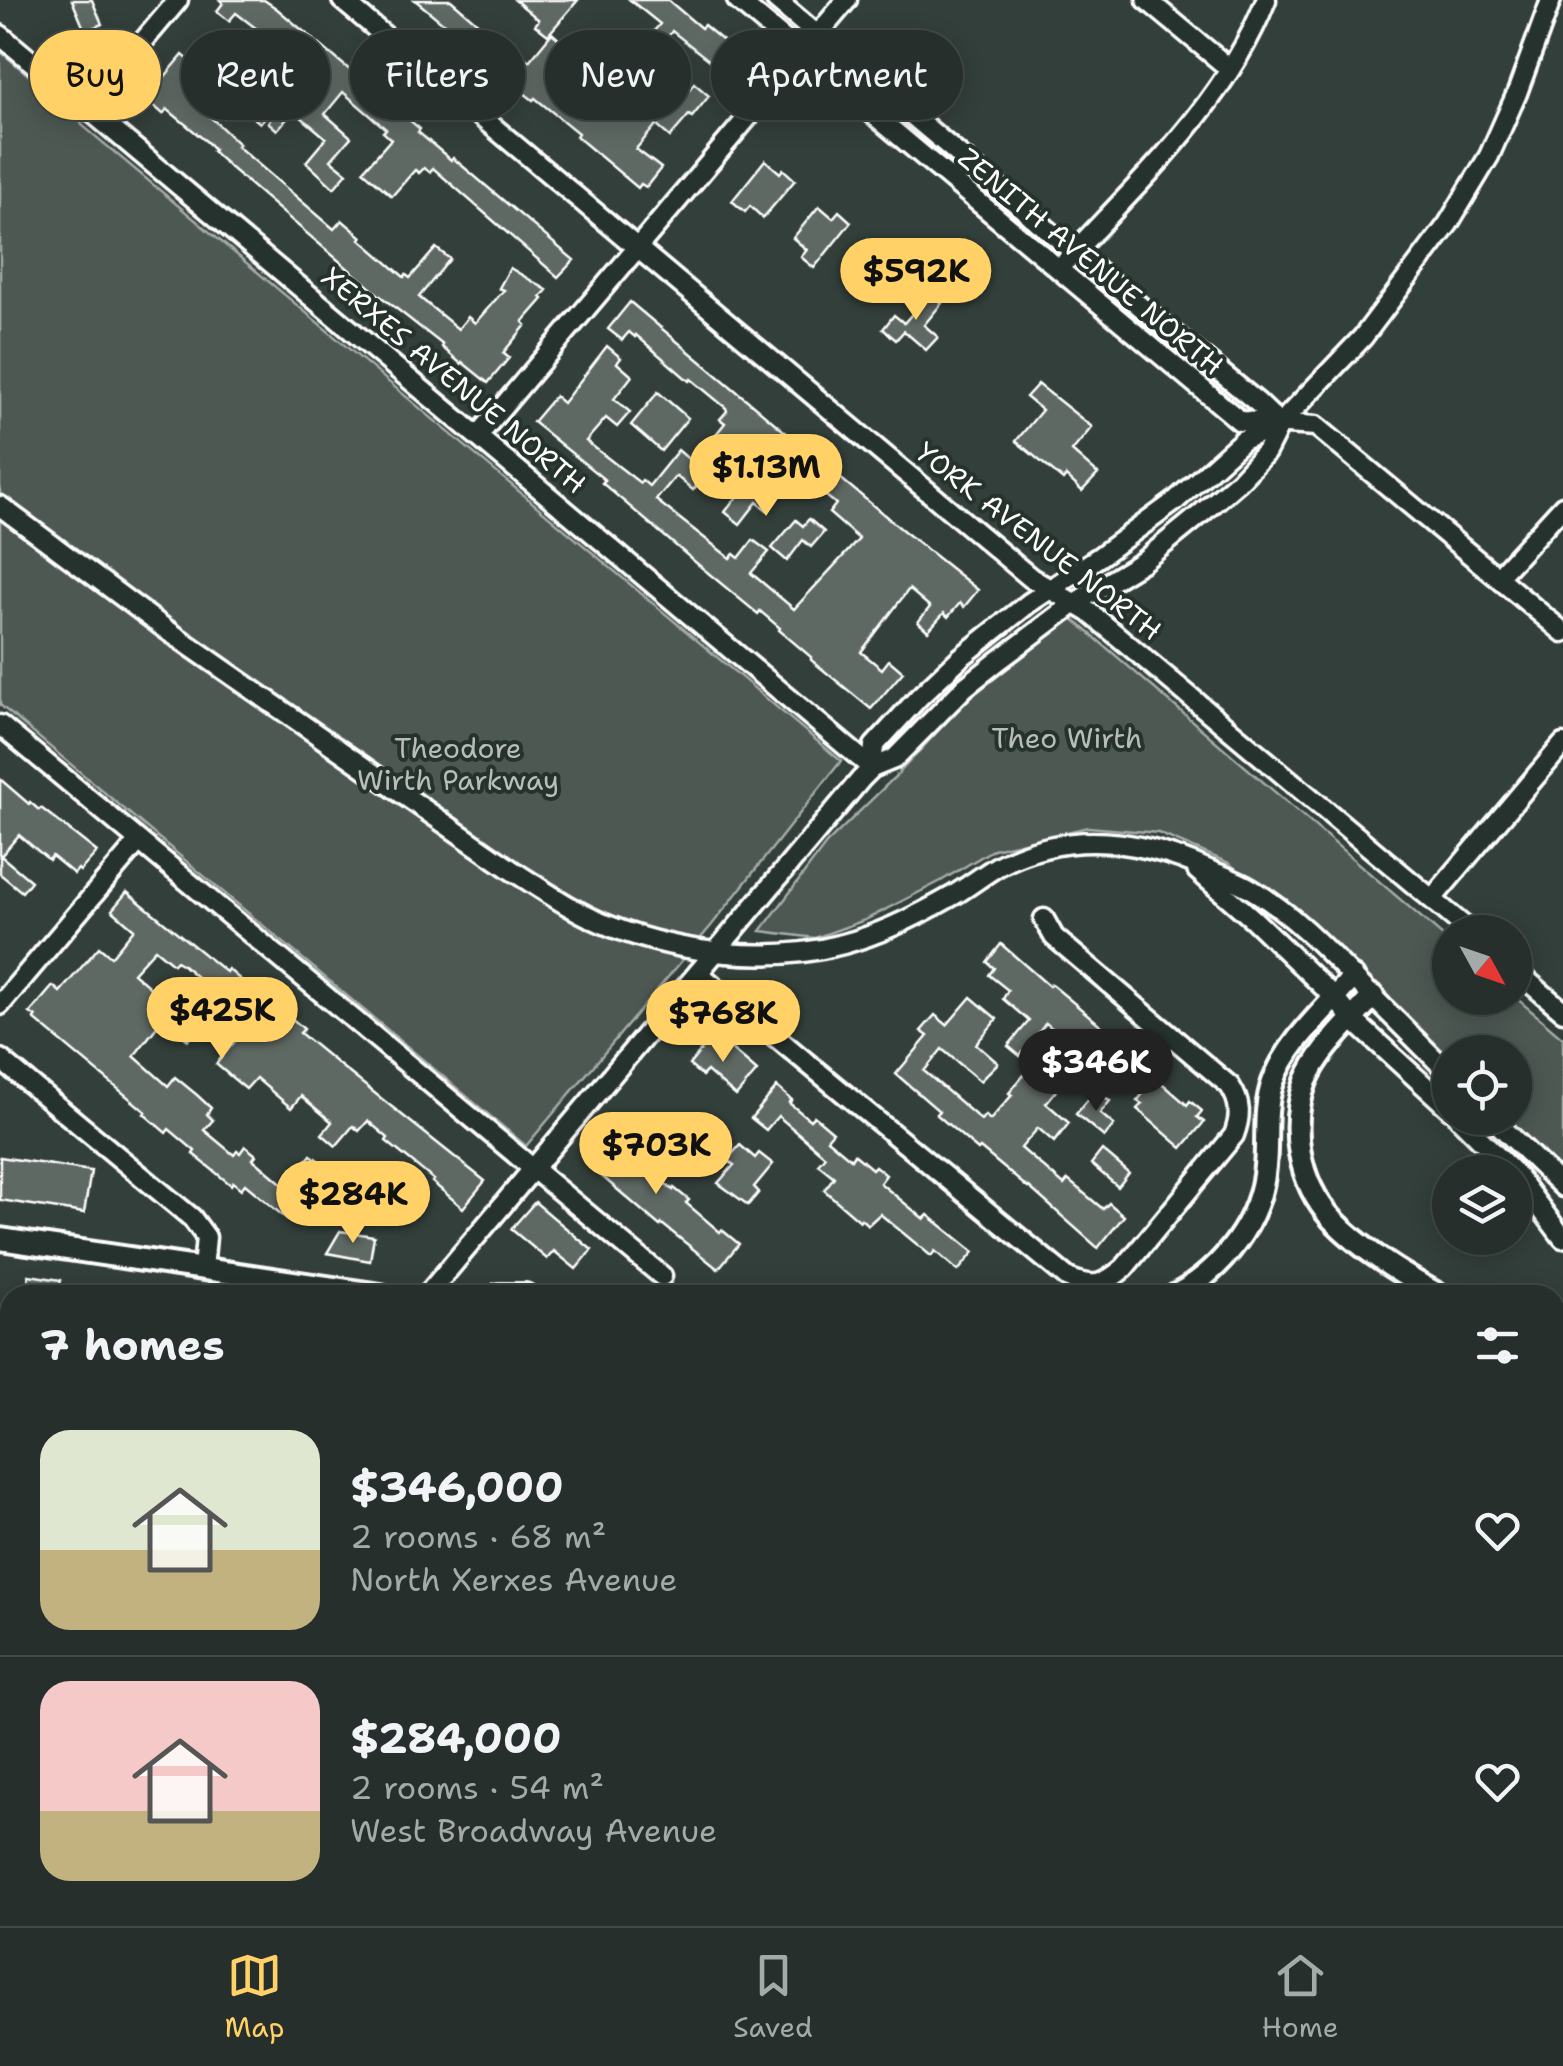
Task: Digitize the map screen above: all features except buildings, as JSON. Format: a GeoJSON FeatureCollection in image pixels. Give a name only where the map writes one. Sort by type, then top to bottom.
{"type":"FeatureCollection","features":[{"type":"Feature","properties":{"kind":"main road"},"geometry":{"type":"LineString","coordinates":[[1193,1285],[1213,1269],[1247,1225],[1260,1197],[1266,1166],[1265,1120],[1275,1077],[1291,1050],[1353,977]]}},
{"type":"Feature","properties":{"kind":"main road"},"geometry":{"type":"LineString","coordinates":[[1373,996],[1322,1054],[1307,1079],[1296,1124],[1303,1166],[1332,1219],[1378,1258],[1423,1285]]}},
{"type":"Feature","properties":{"kind":"main road"},"geometry":{"type":"LineString","coordinates":[[0,1239],[313,1285]]}},
{"type":"Feature","properties":{"kind":"street"},"geometry":{"type":"LineString","coordinates":[[153,30],[178,0]]}},
{"type":"Feature","properties":{"kind":"street","name":"YORK AVENUE NORTH"},"geometry":{"type":"LineString","coordinates":[[342,0],[1031,578],[1076,603],[1451,915]]}},
{"type":"Feature","properties":{"kind":"street","name":"ZENITH AVENUE NORTH"},"geometry":{"type":"LineString","coordinates":[[737,0],[773,30]]}},
{"type":"Feature","properties":{"kind":"street","name":"ZENITH AVENUE NORTH"},"geometry":{"type":"LineString","coordinates":[[776,0],[811,30]]}},
{"type":"Feature","properties":{"kind":"street"},"geometry":{"type":"LineString","coordinates":[[821,30],[847,0]]}},
{"type":"Feature","properties":{"kind":"street"},"geometry":{"type":"LineString","coordinates":[[1147,0],[1230,70]]}},
{"type":"Feature","properties":{"kind":"street"},"geometry":{"type":"LineString","coordinates":[[1058,270],[1198,115],[1230,70],[1266,0]]}},
{"type":"Feature","properties":{"kind":"street"},"geometry":{"type":"LineString","coordinates":[[435,1285],[872,768],[894,759],[965,687],[1076,603],[1142,562],[1225,493],[1266,452],[1280,424],[1363,337],[1448,224],[1489,156],[1551,0]]}},
{"type":"Feature","properties":{"kind":"street","name":"XERXES AVENUE NORTH"},"geometry":{"type":"LineString","coordinates":[[0,34],[30,60]]}},
{"type":"Feature","properties":{"kind":"street","name":"XERXES AVENUE NORTH"},"geometry":{"type":"LineString","coordinates":[[101,120],[872,768]]}},
{"type":"Feature","properties":{"kind":"street"},"geometry":{"type":"LineString","coordinates":[[478,436],[746,120]]}},
{"type":"Feature","properties":{"kind":"street","name":"ZENITH AVENUE NORTH"},"geometry":{"type":"LineString","coordinates":[[880,120],[1240,421],[1316,426],[1563,632]]}},
{"type":"Feature","properties":{"kind":"street","name":"ZENITH AVENUE NORTH"},"geometry":{"type":"LineString","coordinates":[[918,120],[1280,424]]}},
{"type":"Feature","properties":{"kind":"street"},"geometry":{"type":"LineString","coordinates":[[872,768],[874,746],[919,697],[982,640],[1174,502],[1243,440],[1280,424]]}},
{"type":"Feature","properties":{"kind":"street"},"geometry":{"type":"LineString","coordinates":[[0,506],[167,630],[513,872],[611,927],[663,942],[716,951],[758,956],[800,953],[882,931],[1000,866],[1038,850],[1072,842],[1141,845],[1182,857],[1270,902],[1320,944],[1432,1056]]}},
{"type":"Feature","properties":{"kind":"street"},"geometry":{"type":"LineString","coordinates":[[1498,577],[1563,506]]}},
{"type":"Feature","properties":{"kind":"street"},"geometry":{"type":"LineString","coordinates":[[0,725],[662,1276]]}},
{"type":"Feature","properties":{"kind":"street"},"geometry":{"type":"LineString","coordinates":[[1432,899],[1563,744]]}},
{"type":"Feature","properties":{"kind":"street"},"geometry":{"type":"LineString","coordinates":[[0,1005],[138,842]]}},
{"type":"Feature","properties":{"kind":"street"},"geometry":{"type":"LineString","coordinates":[[1182,857],[1253,919],[1335,998],[1352,1020],[1432,1093]]}},
{"type":"Feature","properties":{"kind":"street"},"geometry":{"type":"LineString","coordinates":[[698,973],[1068,1278],[1085,1285],[1105,1284],[1124,1268],[1234,1135],[1239,1122],[1239,1100],[1230,1086],[1054,938],[1044,919]]}},
{"type":"Feature","properties":{"kind":"street"},"geometry":{"type":"LineString","coordinates":[[1532,985],[1563,1011]]}},
{"type":"Feature","properties":{"kind":"street"},"geometry":{"type":"LineString","coordinates":[[0,1059],[192,1218],[206,1236],[203,1269]]}},
{"type":"Feature","properties":{"kind":"street"},"geometry":{"type":"LineString","coordinates":[[1476,1135],[1495,1155]]}},
{"type":"Feature","properties":{"kind":"street"},"geometry":{"type":"LineString","coordinates":[[1509,1135],[1563,1188]]}},
{"type":"Feature","properties":{"kind":"street"},"geometry":{"type":"LineString","coordinates":[[1532,1198],[1563,1238]]}},
{"type":"Feature","properties":{"kind":"green space","name":"Theodore Wirth Parkway"},"geometry":{"type":"Polygon","coordinates":[[[0,51],[30,76],[30,120],[80,120],[841,761],[711,926],[526,1146],[0,705],[0,51]]]}},
{"type":"Feature","properties":{"kind":"green space","name":"Theo Wirth"},"geometry":{"type":"Polygon","coordinates":[[[1072,618],[1432,927],[1432,1015],[1532,1015],[1532,1012],[1563,1038],[1563,1200],[1532,1165],[1532,1155],[1523,1155],[1506,1135],[1532,1135],[1532,1035],[1432,1035],[1432,1051],[1350,958],[1289,916],[1229,863],[1158,833],[1088,827],[994,849],[865,920],[815,938],[761,931],[826,844],[967,700],[1072,618]]]}}]}
